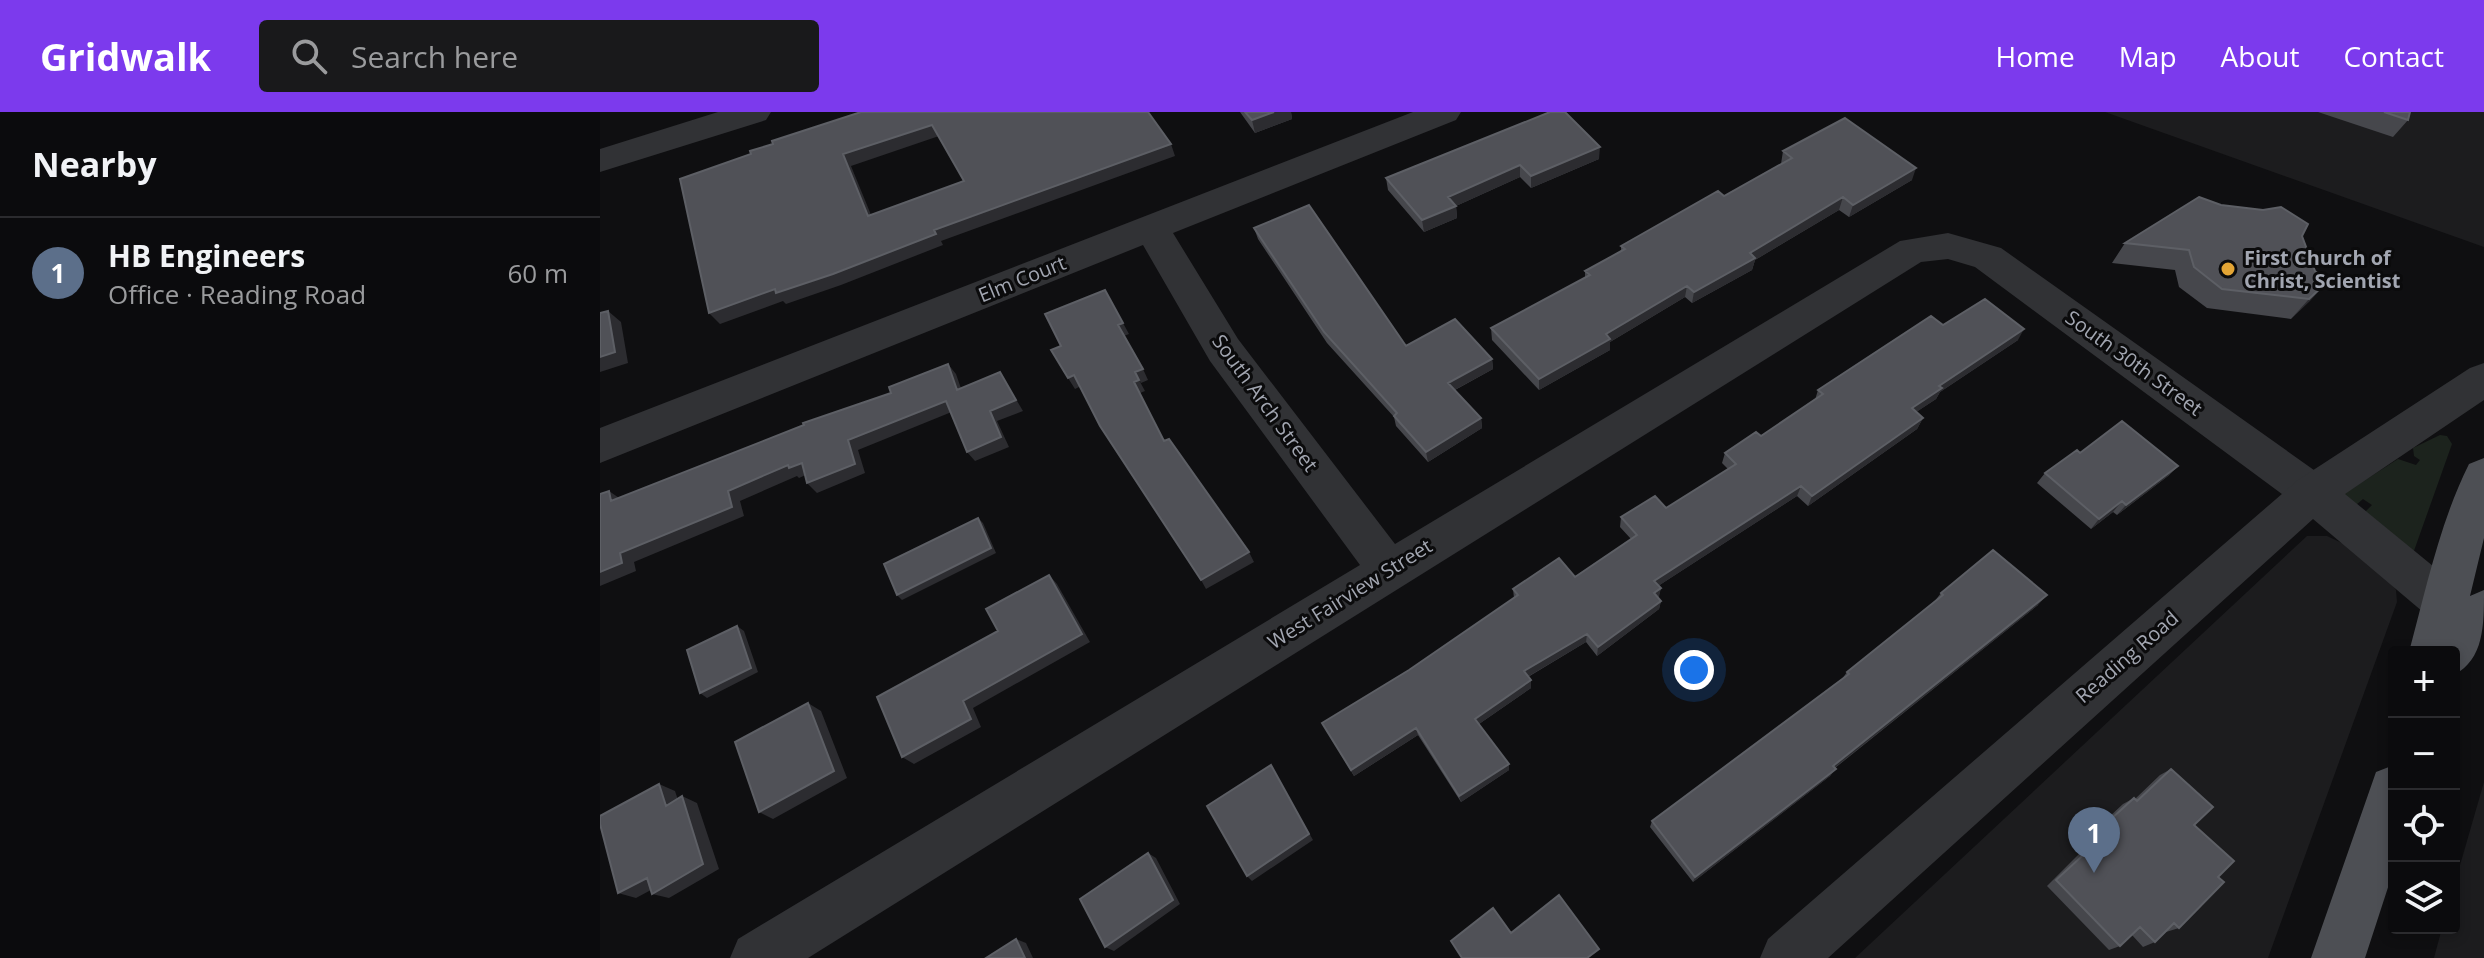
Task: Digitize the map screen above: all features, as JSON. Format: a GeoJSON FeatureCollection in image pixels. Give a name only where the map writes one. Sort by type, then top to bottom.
{"type":"FeatureCollection","features":[{"type":"Feature","properties":{"kind":"main road"},"geometry":{"type":"LineString","coordinates":[[2456,646],[2484,476]]}},
{"type":"Feature","properties":{"kind":"main road"},"geometry":{"type":"LineString","coordinates":[[2437,646],[2464,607]]}},
{"type":"Feature","properties":{"kind":"main road"},"geometry":{"type":"LineString","coordinates":[[2338,958],[2388,808]]}},
{"type":"Feature","properties":{"kind":"street"},"geometry":{"type":"LineString","coordinates":[[600,161],[754,112]]}},
{"type":"Feature","properties":{"kind":"street","name":"Elm Court"},"geometry":{"type":"LineString","coordinates":[[600,446],[1444,112]]}},
{"type":"Feature","properties":{"kind":"street","name":"South Arch Street"},"geometry":{"type":"LineString","coordinates":[[1151,228],[1224,350],[1389,570]]}},
{"type":"Feature","properties":{"kind":"street","name":"West Fairview Street"},"geometry":{"type":"LineString","coordinates":[[757,958],[1913,250],[1948,246]]}},
{"type":"Feature","properties":{"kind":"street","name":"South 30th Street"},"geometry":{"type":"LineString","coordinates":[[1948,246],[1988,257],[2464,607]]}},
{"type":"Feature","properties":{"kind":"street","name":"Reading Road"},"geometry":{"type":"LineString","coordinates":[[1787,958],[2313,493],[2484,379]]}},
{"type":"Feature","properties":{"kind":"shaded area"},"geometry":{"type":"Polygon","coordinates":[[[2105,112],[2484,112],[2484,247],[2105,112]]]}},
{"type":"Feature","properties":{"kind":"shaded area"},"geometry":{"type":"Polygon","coordinates":[[[2440,435],[2447,436],[2452,444],[2410,562],[2364,513],[2372,505],[2363,499],[2356,505],[2342,495],[2398,459],[2416,465],[2420,460],[2414,456],[2413,448],[2440,435]]]}},
{"type":"Feature","properties":{"kind":"shaded area"},"geometry":{"type":"Polygon","coordinates":[[[2307,536],[2327,536],[2344,544],[2386,576],[2396,590],[2397,602],[2268,958],[1855,958],[2307,536]]]}},
{"type":"Feature","properties":{"kind":"shaded area"},"geometry":{"type":"Polygon","coordinates":[[[2484,782],[2484,958],[2434,958],[2440,934],[2460,934],[2460,865],[2484,782]]]}},
{"type":"Feature","properties":{"kind":"building"},"geometry":{"type":"Polygon","coordinates":[[[861,112],[1148,112],[1171,144],[934,230],[936,234],[833,274],[776,293],[775,289],[709,313],[680,179],[751,154],[750,151],[773,144],[772,141],[861,112]],[[932,125],[843,154],[868,216],[964,181],[932,125]]]}},
{"type":"Feature","properties":{"kind":"building"},"geometry":{"type":"Polygon","coordinates":[[[1245,112],[1274,112],[1252,120],[1245,112]]]}},
{"type":"Feature","properties":{"kind":"building"},"geometry":{"type":"Polygon","coordinates":[[[1550,112],[1565,112],[1600,147],[1531,176],[1520,165],[1448,197],[1456,206],[1422,220],[1386,178],[1550,112]]]}},
{"type":"Feature","properties":{"kind":"building"},"geometry":{"type":"Polygon","coordinates":[[[2384,112],[2410,112],[2408,120],[2384,112]]]}},
{"type":"Feature","properties":{"kind":"building"},"geometry":{"type":"Polygon","coordinates":[[[1845,118],[1916,168],[1853,205],[1843,197],[1750,253],[1755,258],[1694,292],[1687,286],[1606,334],[1610,339],[1539,379],[1491,328],[1590,275],[1585,271],[1625,249],[1621,246],[1718,191],[1724,196],[1792,158],[1783,151],[1845,118]]]}},
{"type":"Feature","properties":{"kind":"building"},"geometry":{"type":"Polygon","coordinates":[[[2199,197],[2221,205],[2263,210],[2281,207],[2308,224],[2302,236],[2315,271],[2328,281],[2309,299],[2222,289],[2194,267],[2189,250],[2125,243],[2199,197]]]}},
{"type":"Feature","properties":{"kind":"building"},"geometry":{"type":"Polygon","coordinates":[[[1309,205],[1406,346],[1455,319],[1492,359],[1448,383],[1481,418],[1426,452],[1394,416],[1397,413],[1324,332],[1254,228],[1309,205]]]}},
{"type":"Feature","properties":{"kind":"building"},"geometry":{"type":"Polygon","coordinates":[[[1105,290],[1123,323],[1118,325],[1143,369],[1135,372],[1139,380],[1134,382],[1164,441],[1169,439],[1249,552],[1201,580],[1100,426],[1074,375],[1068,378],[1051,350],[1061,346],[1045,314],[1105,290]]]}},
{"type":"Feature","properties":{"kind":"building"},"geometry":{"type":"Polygon","coordinates":[[[1985,299],[2024,329],[1939,386],[1942,388],[1912,408],[1923,418],[1812,496],[1801,486],[1654,581],[1661,588],[1654,593],[1661,601],[1598,647],[1587,634],[1524,671],[1531,680],[1475,719],[1509,764],[1459,796],[1416,728],[1351,770],[1322,723],[1409,670],[1518,595],[1513,589],[1559,558],[1575,577],[1637,535],[1621,517],[1655,496],[1666,508],[1736,464],[1725,453],[1756,432],[1761,436],[1823,394],[1818,390],[1931,316],[1943,325],[1985,299]]]}},
{"type":"Feature","properties":{"kind":"building"},"geometry":{"type":"Polygon","coordinates":[[[608,311],[615,352],[600,357],[600,313],[608,311]]]}},
{"type":"Feature","properties":{"kind":"building"},"geometry":{"type":"Polygon","coordinates":[[[948,364],[957,390],[1000,372],[1016,400],[990,411],[1001,437],[967,452],[946,401],[848,440],[855,464],[807,483],[802,463],[789,468],[788,465],[728,491],[732,507],[620,553],[622,563],[600,572],[600,494],[609,491],[611,501],[803,423],[891,393],[889,387],[948,364]]]}},
{"type":"Feature","properties":{"kind":"building"},"geometry":{"type":"Polygon","coordinates":[[[2122,421],[2178,466],[2126,505],[2122,501],[2099,519],[2045,473],[2077,450],[2080,453],[2122,421]]]}},
{"type":"Feature","properties":{"kind":"building"},"geometry":{"type":"Polygon","coordinates":[[[978,518],[991,548],[897,595],[884,564],[978,518]]]}},
{"type":"Feature","properties":{"kind":"building"},"geometry":{"type":"Polygon","coordinates":[[[1993,550],[2047,595],[1833,766],[1836,769],[1695,877],[1652,821],[1849,674],[1847,672],[1943,595],[1941,593],[1993,550]]]}},
{"type":"Feature","properties":{"kind":"building"},"geometry":{"type":"Polygon","coordinates":[[[1049,575],[1082,634],[963,701],[971,719],[902,757],[877,697],[998,631],[986,609],[1049,575]]]}},
{"type":"Feature","properties":{"kind":"building"},"geometry":{"type":"Polygon","coordinates":[[[737,626],[751,668],[700,693],[687,650],[737,626]]]}},
{"type":"Feature","properties":{"kind":"building"},"geometry":{"type":"Polygon","coordinates":[[[808,703],[834,771],[759,812],[735,742],[808,703]]]}},
{"type":"Feature","properties":{"kind":"building"},"geometry":{"type":"Polygon","coordinates":[[[1271,765],[1309,834],[1247,876],[1207,806],[1271,765]]]}},
{"type":"Feature","properties":{"kind":"building"},"geometry":{"type":"Polygon","coordinates":[[[2171,769],[2213,807],[2194,825],[2234,861],[2218,877],[2224,882],[2179,928],[2174,923],[2155,942],[2140,927],[2120,946],[2056,880],[2093,846],[2087,841],[2171,769]]]}},
{"type":"Feature","properties":{"kind":"building"},"geometry":{"type":"Polygon","coordinates":[[[659,784],[666,806],[682,796],[703,864],[652,894],[647,878],[618,893],[600,816],[659,784]]]}},
{"type":"Feature","properties":{"kind":"building"},"geometry":{"type":"Polygon","coordinates":[[[1148,853],[1173,900],[1105,947],[1080,899],[1148,853]]]}},
{"type":"Feature","properties":{"kind":"building"},"geometry":{"type":"Polygon","coordinates":[[[1559,895],[1599,949],[1587,958],[1462,958],[1451,941],[1493,908],[1511,933],[1559,895]]]}},
{"type":"Feature","properties":{"kind":"building"},"geometry":{"type":"Polygon","coordinates":[[[1016,939],[1025,958],[986,958],[1016,939]]]}},
{"type":"Feature","properties":{"kind":"place","name":"First Church of Christ, Scientist"},"geometry":{"type":"Point","coordinates":[2228,269]}},
{"type":"Feature","properties":{"kind":"place","name":"HB Engineers"},"geometry":{"type":"Point","coordinates":[2094,873]}}]}
